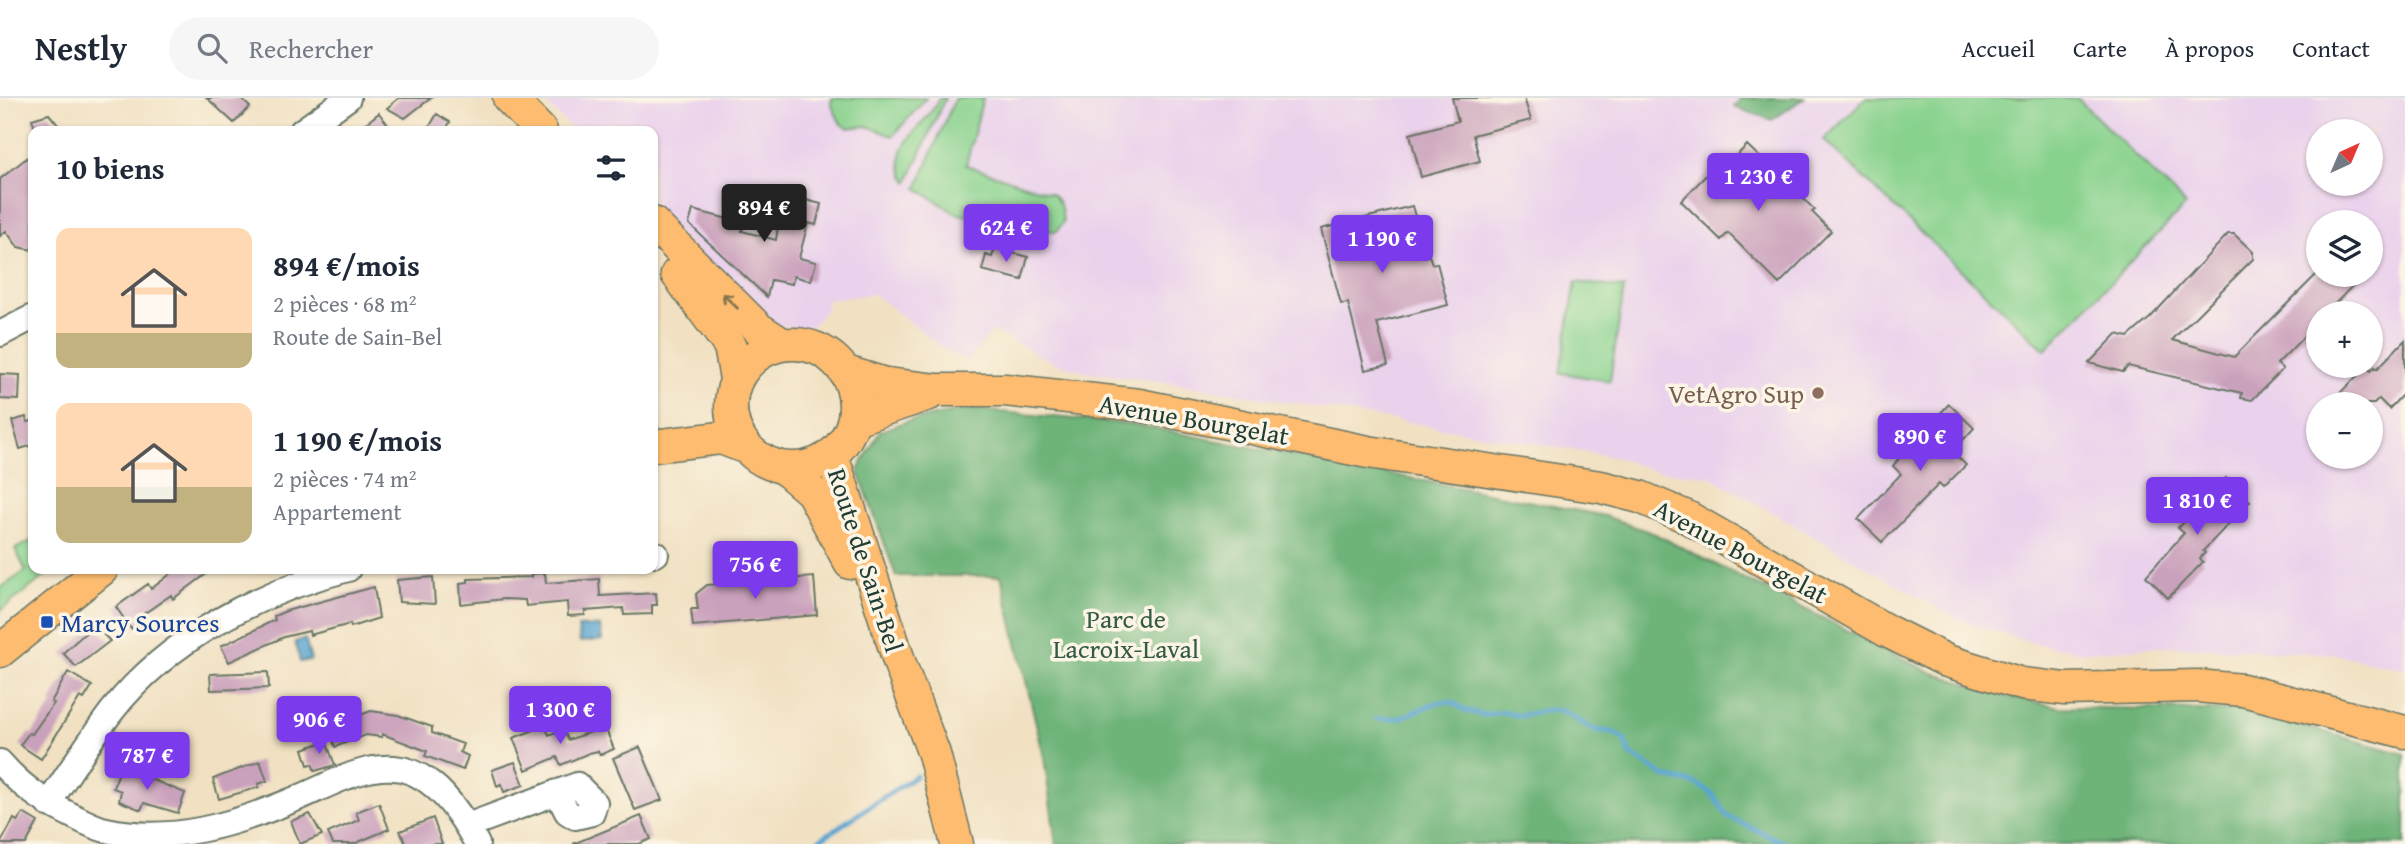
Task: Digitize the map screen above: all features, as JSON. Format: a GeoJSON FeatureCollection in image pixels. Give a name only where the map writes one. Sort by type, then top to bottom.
{"type":"FeatureCollection","features":[{"type":"Feature","properties":{"kind":"main road"},"geometry":{"type":"LineString","coordinates":[[509,98],[536,126]]}},
{"type":"Feature","properties":{"kind":"main road"},"geometry":{"type":"LineString","coordinates":[[535,98],[560,126]]}},
{"type":"Feature","properties":{"kind":"main road"},"geometry":{"type":"LineString","coordinates":[[658,228],[759,329],[782,344]]}},
{"type":"Feature","properties":{"kind":"main road"},"geometry":{"type":"LineString","coordinates":[[658,253],[692,291],[730,346],[738,435],[747,448]]}},
{"type":"Feature","properties":{"kind":"main road"},"geometry":{"type":"LineString","coordinates":[[658,429],[698,423],[733,392],[748,362],[763,350],[782,344],[804,344],[824,351],[846,372],[855,394],[855,419],[849,435],[832,455],[801,468],[784,468],[764,461],[747,448],[721,438],[658,445]]}},
{"type":"Feature","properties":{"kind":"main road","name":"Avenue Bourgelat"},"geometry":{"type":"LineString","coordinates":[[846,372],[885,384],[936,390],[1005,390],[1139,405],[1368,452],[1601,487],[1640,497],[1687,517],[1887,631],[1947,660],[2022,684],[2065,689],[2196,686],[2243,690],[2405,732]]}},
{"type":"Feature","properties":{"kind":"main road","name":"Avenue Bourgelat"},"geometry":{"type":"LineString","coordinates":[[855,419],[890,406],[914,401],[936,390]]}},
{"type":"Feature","properties":{"kind":"main road","name":"Route de Sain-Bel"},"geometry":{"type":"LineString","coordinates":[[832,455],[900,664],[937,763],[957,844]]}},
{"type":"Feature","properties":{"kind":"main road","name":"Route de Sain-Bel"},"geometry":{"type":"LineString","coordinates":[[784,468],[811,492],[843,548],[875,618],[900,664]]}},
{"type":"Feature","properties":{"kind":"main road"},"geometry":{"type":"LineString","coordinates":[[0,627],[68,574]]}},
{"type":"Feature","properties":{"kind":"main road"},"geometry":{"type":"LineString","coordinates":[[0,651],[96,574]]}},
{"type":"Feature","properties":{"kind":"street"},"geometry":{"type":"LineString","coordinates":[[309,126],[348,98]]}},
{"type":"Feature","properties":{"kind":"street"},"geometry":{"type":"LineString","coordinates":[[0,334],[28,320]]}},
{"type":"Feature","properties":{"kind":"street"},"geometry":{"type":"LineString","coordinates":[[48,804],[113,710],[154,668],[206,629],[254,603],[303,580],[328,574]]}},
{"type":"Feature","properties":{"kind":"street"},"geometry":{"type":"LineString","coordinates":[[0,762],[9,773],[48,804],[104,830],[159,836],[216,828],[368,770],[395,768],[425,777],[472,835],[557,792]]}},
{"type":"Feature","properties":{"kind":"shaded area","name":"VetAgro Sup"},"geometry":{"type":"Polygon","coordinates":[[[540,98],[2405,98],[2405,669],[2334,654],[2169,646],[2082,652],[2033,643],[1958,620],[1709,476],[1655,471],[1614,457],[1168,382],[1087,372],[1052,362],[993,331],[967,361],[944,349],[874,294],[827,300],[825,311],[812,326],[799,328],[774,324],[658,214],[658,126],[569,126],[540,98]]]}},
{"type":"Feature","properties":{"kind":"green space"},"geometry":{"type":"Polygon","coordinates":[[[832,98],[926,98],[893,136],[867,126],[848,128],[841,124],[831,104],[832,98]]]}},
{"type":"Feature","properties":{"kind":"green space"},"geometry":{"type":"Polygon","coordinates":[[[940,98],[945,98],[908,182],[902,169],[904,147],[940,98]]]}},
{"type":"Feature","properties":{"kind":"green space"},"geometry":{"type":"Polygon","coordinates":[[[955,98],[983,98],[966,165],[1052,194],[1059,203],[1063,218],[1056,232],[1024,226],[1016,228],[955,213],[917,188],[955,98]]]}},
{"type":"Feature","properties":{"kind":"green space"},"geometry":{"type":"Polygon","coordinates":[[[1741,98],[1804,98],[1772,120],[1734,107],[1741,98]]]}},
{"type":"Feature","properties":{"kind":"green space"},"geometry":{"type":"Polygon","coordinates":[[[1865,98],[2077,98],[2186,205],[2045,350],[1824,140],[1865,98]]]}},
{"type":"Feature","properties":{"kind":"green space"},"geometry":{"type":"Polygon","coordinates":[[[1576,282],[1624,288],[1610,381],[1560,373],[1576,282]]]}},
{"type":"Feature","properties":{"kind":"green space","name":"Parc de Lacroix-Laval"},"geometry":{"type":"Polygon","coordinates":[[[970,409],[1137,425],[1605,516],[1655,534],[1928,671],[1999,695],[2059,707],[2247,711],[2405,754],[2405,844],[1056,844],[1044,757],[1001,576],[896,576],[858,470],[880,431],[908,421],[970,409]]]}},
{"type":"Feature","properties":{"kind":"green space"},"geometry":{"type":"Polygon","coordinates":[[[28,542],[28,574],[48,574],[0,611],[0,588],[26,571],[15,549],[28,542]]]}},
{"type":"Feature","properties":{"kind":"water"},"geometry":{"type":"Polygon","coordinates":[[[600,626],[602,640],[580,642],[578,627],[600,626]]]}},
{"type":"Feature","properties":{"kind":"water"},"geometry":{"type":"Polygon","coordinates":[[[305,639],[311,660],[300,662],[295,642],[305,639]]]}},
{"type":"Feature","properties":{"kind":"building"},"geometry":{"type":"Polygon","coordinates":[[[207,98],[240,98],[250,107],[234,123],[207,98]]]}},
{"type":"Feature","properties":{"kind":"building"},"geometry":{"type":"Polygon","coordinates":[[[399,98],[431,98],[405,118],[387,108],[399,98]]]}},
{"type":"Feature","properties":{"kind":"building"},"geometry":{"type":"Polygon","coordinates":[[[1452,98],[1524,98],[1531,120],[1473,135],[1480,161],[1421,177],[1410,134],[1458,121],[1452,98]]]}},
{"type":"Feature","properties":{"kind":"building"},"geometry":{"type":"Polygon","coordinates":[[[379,113],[389,126],[362,126],[379,113]]]}},
{"type":"Feature","properties":{"kind":"building"},"geometry":{"type":"Polygon","coordinates":[[[49,114],[59,126],[34,126],[32,119],[49,114]]]}},
{"type":"Feature","properties":{"kind":"building"},"geometry":{"type":"Polygon","coordinates":[[[437,114],[450,122],[448,126],[430,126],[437,114]]]}},
{"type":"Feature","properties":{"kind":"building"},"geometry":{"type":"Polygon","coordinates":[[[1747,145],[1815,210],[1812,212],[1831,231],[1779,284],[1728,233],[1721,240],[1681,201],[1717,164],[1723,170],[1747,145]]]}},
{"type":"Feature","properties":{"kind":"building"},"geometry":{"type":"Polygon","coordinates":[[[28,157],[28,249],[18,247],[6,231],[0,236],[0,179],[28,157]]]}},
{"type":"Feature","properties":{"kind":"building"},"geometry":{"type":"Polygon","coordinates":[[[783,194],[821,204],[816,225],[808,223],[799,258],[816,262],[811,281],[794,276],[792,284],[771,280],[767,297],[689,224],[693,210],[744,223],[742,231],[776,240],[783,194]]]}},
{"type":"Feature","properties":{"kind":"building"},"geometry":{"type":"Polygon","coordinates":[[[1412,206],[1427,256],[1429,255],[1432,264],[1437,263],[1448,305],[1377,323],[1388,365],[1365,370],[1348,303],[1341,304],[1321,229],[1412,206]]]}},
{"type":"Feature","properties":{"kind":"building"},"geometry":{"type":"Polygon","coordinates":[[[2228,234],[2234,234],[2253,252],[2253,259],[2172,340],[2234,357],[2306,285],[2351,287],[2338,301],[2306,301],[2306,334],[2277,364],[2283,369],[2252,400],[2241,398],[2242,393],[2128,366],[2123,372],[2089,363],[2117,334],[2128,337],[2150,318],[2228,234]]]}},
{"type":"Feature","properties":{"kind":"building"},"geometry":{"type":"Polygon","coordinates":[[[995,248],[1028,257],[1022,280],[982,270],[986,255],[992,257],[995,248]]]}},
{"type":"Feature","properties":{"kind":"building"},"geometry":{"type":"Polygon","coordinates":[[[2405,340],[2405,392],[2389,409],[2383,403],[2383,392],[2341,392],[2355,378],[2383,378],[2383,363],[2405,340]]]}},
{"type":"Feature","properties":{"kind":"building"},"geometry":{"type":"Polygon","coordinates":[[[0,374],[20,375],[19,400],[0,399],[0,374]]]}},
{"type":"Feature","properties":{"kind":"building"},"geometry":{"type":"Polygon","coordinates":[[[1949,404],[1974,428],[1952,452],[1966,465],[1943,488],[1939,484],[1882,542],[1858,519],[1901,474],[1893,466],[1949,404]]]}},
{"type":"Feature","properties":{"kind":"building"},"geometry":{"type":"Polygon","coordinates":[[[26,417],[28,447],[20,449],[12,421],[26,417]]]}},
{"type":"Feature","properties":{"kind":"building"},"geometry":{"type":"Polygon","coordinates":[[[2226,478],[2250,501],[2203,551],[2205,553],[2200,558],[2203,562],[2168,598],[2146,576],[2184,533],[2178,528],[2226,478]]]}},
{"type":"Feature","properties":{"kind":"building"},"geometry":{"type":"Polygon","coordinates":[[[170,574],[206,574],[173,599],[171,595],[139,617],[142,622],[131,629],[116,607],[148,584],[151,589],[170,574]]]}},
{"type":"Feature","properties":{"kind":"building"},"geometry":{"type":"Polygon","coordinates":[[[531,574],[545,574],[546,583],[599,579],[600,596],[656,593],[657,605],[652,605],[652,614],[624,615],[623,608],[585,611],[585,615],[568,616],[567,602],[526,606],[525,600],[504,599],[461,604],[460,583],[468,582],[468,579],[531,577],[531,574]]]}},
{"type":"Feature","properties":{"kind":"building"},"geometry":{"type":"Polygon","coordinates":[[[433,577],[435,604],[399,602],[397,580],[433,577]]]}},
{"type":"Feature","properties":{"kind":"building"},"geometry":{"type":"Polygon","coordinates":[[[814,577],[817,615],[693,626],[691,609],[698,609],[696,594],[707,585],[814,577]]]}},
{"type":"Feature","properties":{"kind":"building"},"geometry":{"type":"Polygon","coordinates":[[[374,587],[379,618],[351,627],[350,624],[310,635],[309,631],[284,637],[229,662],[221,646],[275,620],[274,616],[286,611],[374,587]]]}},
{"type":"Feature","properties":{"kind":"building"},"geometry":{"type":"Polygon","coordinates":[[[94,625],[110,641],[76,667],[63,653],[94,625]]]}},
{"type":"Feature","properties":{"kind":"building"},"geometry":{"type":"Polygon","coordinates":[[[68,672],[92,686],[84,699],[80,697],[41,759],[20,745],[29,733],[32,734],[54,703],[51,702],[68,672]]]}},
{"type":"Feature","properties":{"kind":"building"},"geometry":{"type":"Polygon","coordinates":[[[268,672],[269,688],[211,690],[210,674],[268,672]]]}},
{"type":"Feature","properties":{"kind":"building"},"geometry":{"type":"Polygon","coordinates":[[[371,711],[398,715],[432,727],[432,733],[463,744],[460,752],[468,756],[463,770],[425,756],[427,751],[382,734],[382,737],[366,735],[335,747],[325,718],[339,713],[343,721],[371,711]]]}},
{"type":"Feature","properties":{"kind":"building"},"geometry":{"type":"Polygon","coordinates":[[[545,726],[549,735],[563,729],[568,740],[605,727],[614,749],[600,755],[598,751],[589,753],[561,765],[557,757],[526,770],[513,738],[545,726]]]}},
{"type":"Feature","properties":{"kind":"building"},"geometry":{"type":"Polygon","coordinates":[[[326,741],[335,765],[315,771],[312,764],[308,765],[303,749],[326,741]]]}},
{"type":"Feature","properties":{"kind":"building"},"geometry":{"type":"Polygon","coordinates":[[[640,747],[662,800],[635,810],[613,758],[640,747]]]}},
{"type":"Feature","properties":{"kind":"building"},"geometry":{"type":"Polygon","coordinates":[[[260,761],[267,781],[258,784],[259,787],[219,799],[213,779],[260,761]]]}},
{"type":"Feature","properties":{"kind":"building"},"geometry":{"type":"Polygon","coordinates":[[[515,762],[524,785],[504,792],[501,784],[497,786],[492,770],[515,762]]]}},
{"type":"Feature","properties":{"kind":"building"},"geometry":{"type":"Polygon","coordinates":[[[121,767],[185,793],[178,813],[144,803],[141,810],[119,801],[121,791],[113,788],[121,767]]]}},
{"type":"Feature","properties":{"kind":"building"},"geometry":{"type":"Polygon","coordinates":[[[379,803],[389,829],[354,844],[333,844],[328,833],[359,820],[356,812],[379,803]]]}},
{"type":"Feature","properties":{"kind":"building"},"geometry":{"type":"Polygon","coordinates":[[[23,813],[38,822],[26,844],[0,844],[14,819],[17,821],[23,813]]]}},
{"type":"Feature","properties":{"kind":"building"},"geometry":{"type":"Polygon","coordinates":[[[310,814],[322,835],[300,844],[291,821],[310,814]]]}},
{"type":"Feature","properties":{"kind":"building"},"geometry":{"type":"Polygon","coordinates":[[[641,816],[651,839],[639,844],[573,844],[641,816]]]}},
{"type":"Feature","properties":{"kind":"building"},"geometry":{"type":"Polygon","coordinates":[[[433,818],[442,844],[406,844],[400,831],[433,818]]]}},
{"type":"Feature","properties":{"kind":"waterway"},"geometry":{"type":"LineString","coordinates":[[1376,719],[1400,718],[1438,702],[1452,702],[1466,711],[1484,715],[1505,712],[1519,716],[1548,710],[1562,711],[1594,730],[1612,732],[1625,740],[1629,753],[1665,777],[1697,784],[1712,794],[1728,817],[1787,844]]}},
{"type":"Feature","properties":{"kind":"waterway"},"geometry":{"type":"LineString","coordinates":[[813,844],[916,776]]}},
{"type":"Feature","properties":{"kind":"place","name":"VetAgro Sup"},"geometry":{"type":"Point","coordinates":[1818,393]}},
{"type":"Feature","properties":{"kind":"place","name":"Marcy Sources"},"geometry":{"type":"Point","coordinates":[47,622]}}]}
